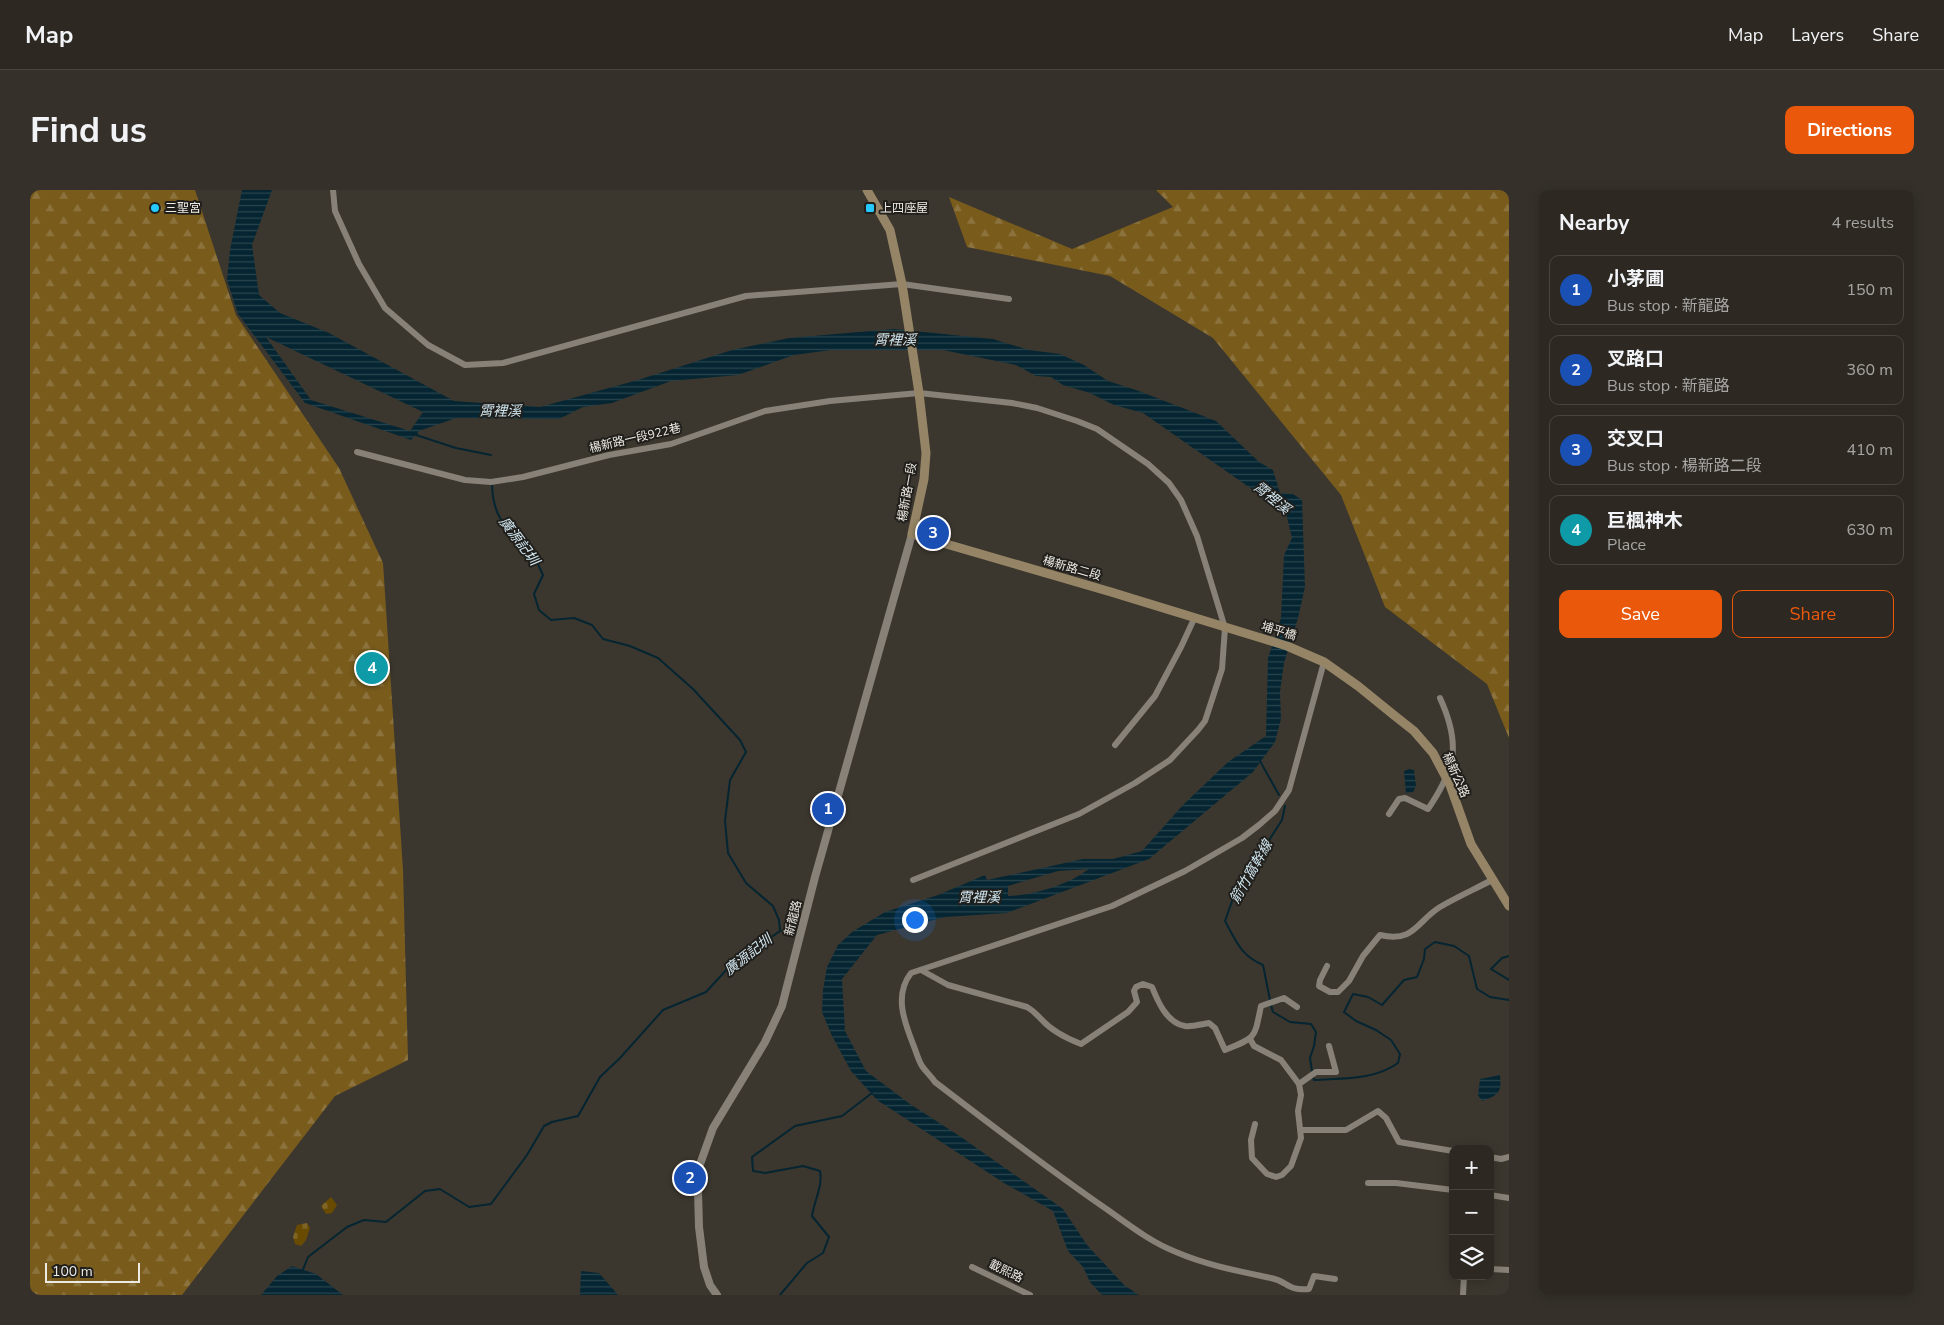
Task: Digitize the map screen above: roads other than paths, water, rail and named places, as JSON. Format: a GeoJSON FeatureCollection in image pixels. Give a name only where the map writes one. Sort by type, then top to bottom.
{"type":"FeatureCollection","features":[{"type":"Feature","properties":{"kind":"main road"},"geometry":{"type":"LineString","coordinates":[[867,190],[890,230],[902,284]]}},
{"type":"Feature","properties":{"kind":"main road","name":"楊新路一段"},"geometry":{"type":"LineString","coordinates":[[902,284],[926,452],[924,479],[912,534]]}},
{"type":"Feature","properties":{"kind":"main road","name":"楊新路二段"},"geometry":{"type":"LineString","coordinates":[[912,534],[1111,592],[1225,628]]}},
{"type":"Feature","properties":{"kind":"main road","name":"埔平橋"},"geometry":{"type":"LineString","coordinates":[[1225,628],[1299,650],[1324,662]]}},
{"type":"Feature","properties":{"kind":"main road","name":"楊新公路"},"geometry":{"type":"LineString","coordinates":[[1324,662],[1358,686],[1414,731],[1433,753],[1446,778],[1471,844],[1509,906]]}},
{"type":"Feature","properties":{"kind":"street"},"geometry":{"type":"LineString","coordinates":[[333,190],[336,211],[359,264],[385,308],[428,345],[465,365],[503,363],[746,296],[902,284],[1009,299]]}},
{"type":"Feature","properties":{"kind":"street","name":"楊新路一段922巷"},"geometry":{"type":"LineString","coordinates":[[357,452],[465,480],[491,482],[523,477],[608,455],[671,444],[765,411],[830,401],[919,393],[1012,403],[1045,411],[1097,429],[1148,464],[1169,482],[1181,500],[1197,536],[1225,628]]}},
{"type":"Feature","properties":{"kind":"street","name":"新龍路"},"geometry":{"type":"LineString","coordinates":[[717,1295],[710,1285],[703,1259],[699,1227],[698,1191],[700,1167],[714,1128],[761,1049],[782,1006],[815,877],[912,534]]}},
{"type":"Feature","properties":{"kind":"street"},"geometry":{"type":"LineString","coordinates":[[1115,745],[1155,696],[1182,647],[1194,619]]}},
{"type":"Feature","properties":{"kind":"street"},"geometry":{"type":"LineString","coordinates":[[914,880],[1079,814],[1135,783],[1170,760],[1205,721],[1222,669],[1225,628]]}},
{"type":"Feature","properties":{"kind":"street"},"geometry":{"type":"LineString","coordinates":[[1324,662],[1289,790],[1275,811],[1259,825],[1242,838],[1185,871],[1112,906],[911,973],[905,981],[902,1008],[921,1065],[935,1082],[1056,1175],[1150,1238],[1175,1252],[1213,1266],[1276,1279],[1296,1290],[1309,1289],[1314,1276],[1335,1279]]}},
{"type":"Feature","properties":{"kind":"street"},"geometry":{"type":"LineString","coordinates":[[1390,814],[1399,799],[1404,798],[1428,809],[1446,778],[1454,754],[1450,724],[1440,698]]}},
{"type":"Feature","properties":{"kind":"street"},"geometry":{"type":"LineString","coordinates":[[1327,966],[1319,986],[1330,992],[1338,992],[1349,981],[1363,956],[1380,935],[1399,936],[1408,934],[1418,928],[1439,908],[1492,880]]}},
{"type":"Feature","properties":{"kind":"street"},"geometry":{"type":"LineString","coordinates":[[920,970],[948,985],[1027,1007],[1036,1012],[1043,1021],[1060,1034],[1081,1044],[1128,1012],[1137,1002],[1134,991],[1136,987],[1143,984],[1152,988],[1161,1007],[1175,1022],[1186,1026],[1209,1023],[1215,1028],[1226,1050],[1250,1040],[1256,1032],[1262,1006],[1284,998],[1297,1007]]}},
{"type":"Feature","properties":{"kind":"street"},"geometry":{"type":"LineString","coordinates":[[1250,1040],[1254,1046],[1281,1060],[1299,1084],[1301,1095],[1298,1111],[1301,1138],[1291,1166],[1284,1173],[1276,1177],[1267,1174],[1252,1158],[1251,1140],[1255,1124]]}},
{"type":"Feature","properties":{"kind":"street"},"geometry":{"type":"LineString","coordinates":[[1299,1084],[1316,1072],[1336,1072],[1329,1046]]}},
{"type":"Feature","properties":{"kind":"street"},"geometry":{"type":"LineString","coordinates":[[1301,1130],[1346,1130],[1378,1111],[1386,1118],[1399,1142],[1449,1150]]}},
{"type":"Feature","properties":{"kind":"street"},"geometry":{"type":"LineString","coordinates":[[1494,1158],[1501,1159],[1509,1157]]}},
{"type":"Feature","properties":{"kind":"street"},"geometry":{"type":"LineString","coordinates":[[1368,1183],[1396,1183],[1449,1190]]}},
{"type":"Feature","properties":{"kind":"street"},"geometry":{"type":"LineString","coordinates":[[1494,1196],[1509,1198]]}},
{"type":"Feature","properties":{"kind":"street","name":"載熙路"},"geometry":{"type":"LineString","coordinates":[[972,1266],[1030,1295]]}},
{"type":"Feature","properties":{"kind":"street"},"geometry":{"type":"LineString","coordinates":[[1494,1269],[1509,1270]]}},
{"type":"Feature","properties":{"kind":"street"},"geometry":{"type":"LineString","coordinates":[[1463,1295],[1464,1280]]}},
{"type":"Feature","properties":{"kind":"water","name":"霄裡溪"},"geometry":{"type":"Polygon","coordinates":[[[242,190],[272,190],[252,245],[259,295],[280,313],[329,333],[454,401],[540,407],[638,380],[732,350],[789,338],[894,329],[993,339],[1029,350],[1060,354],[1084,365],[1108,381],[1216,421],[1259,462],[1273,470],[1280,493],[1293,494],[1302,500],[1305,587],[1298,618],[1284,663],[1280,692],[1281,719],[1275,742],[1253,772],[1149,859],[1007,913],[945,917],[877,935],[842,979],[845,1031],[866,1071],[910,1104],[961,1137],[1063,1209],[1087,1245],[1124,1285],[1139,1295],[1102,1295],[1090,1282],[1083,1267],[1068,1251],[1053,1211],[1004,1183],[877,1100],[851,1071],[832,1036],[822,1012],[827,967],[838,945],[852,932],[885,912],[938,895],[985,875],[987,880],[1083,859],[1113,859],[1142,851],[1182,806],[1228,762],[1266,736],[1268,658],[1281,618],[1284,555],[1292,538],[1286,513],[1143,413],[1114,405],[1090,393],[1063,385],[1051,377],[1036,376],[1016,365],[943,350],[831,350],[794,355],[738,375],[671,381],[612,403],[583,407],[559,419],[456,418],[419,431],[411,440],[305,403],[238,314],[227,280],[230,250],[242,190]],[[266,337],[311,400],[410,431],[423,412],[266,337]],[[1089,869],[1058,871],[1008,886],[1008,896],[1029,894],[1051,888],[1071,880],[1089,869]]]}},
{"type":"Feature","properties":{"kind":"water"},"geometry":{"type":"Polygon","coordinates":[[[1414,770],[1416,786],[1413,792],[1406,793],[1404,771],[1414,770]]]}},
{"type":"Feature","properties":{"kind":"water"},"geometry":{"type":"Polygon","coordinates":[[[1500,1075],[1498,1092],[1482,1101],[1478,1095],[1480,1079],[1500,1075]]]}},
{"type":"Feature","properties":{"kind":"water"},"geometry":{"type":"Polygon","coordinates":[[[292,1266],[316,1274],[343,1295],[261,1295],[277,1276],[292,1266]]]}},
{"type":"Feature","properties":{"kind":"water"},"geometry":{"type":"Polygon","coordinates":[[[581,1271],[599,1273],[618,1295],[580,1295],[581,1271]]]}},
{"type":"Feature","properties":{"kind":"waterway","name":"廣源記圳"},"geometry":{"type":"LineString","coordinates":[[417,434],[456,448],[491,455]]}},
{"type":"Feature","properties":{"kind":"waterway","name":"廣源記圳"},"geometry":{"type":"LineString","coordinates":[[302,1272],[308,1257],[347,1227],[364,1220],[386,1222],[425,1191],[440,1189],[469,1207],[491,1204],[527,1155],[544,1126],[552,1122],[578,1116],[600,1077],[620,1058],[663,1010],[706,992],[730,966],[780,931],[779,920],[773,906],[746,883],[728,853],[725,821],[730,780],[746,752],[740,740],[693,689],[658,658],[630,646],[603,639],[592,625],[574,618],[551,620],[539,610],[534,594],[543,575],[534,557],[500,518],[493,498],[492,484]]}},
{"type":"Feature","properties":{"kind":"waterway","name":"箭竹窩幹線"},"geometry":{"type":"LineString","coordinates":[[1260,761],[1279,795]]}},
{"type":"Feature","properties":{"kind":"waterway","name":"箭竹窩幹線"},"geometry":{"type":"LineString","coordinates":[[1270,1000],[1263,965],[1244,952],[1225,921],[1235,893],[1282,820],[1285,806]]}},
{"type":"Feature","properties":{"kind":"waterway","name":"箭竹窩幹線"},"geometry":{"type":"LineString","coordinates":[[1313,1076],[1314,1080],[1358,1077],[1379,1073],[1398,1063],[1400,1054],[1391,1040],[1376,1030],[1356,1021],[1344,1012],[1353,994],[1368,997],[1382,1005],[1404,980],[1417,977],[1424,959],[1425,949],[1435,942],[1454,946],[1469,956],[1477,989],[1490,997],[1509,1000]]}},
{"type":"Feature","properties":{"kind":"waterway","name":"箭竹窩幹線"},"geometry":{"type":"LineString","coordinates":[[1509,956],[1502,958],[1491,969],[1509,980]]}},
{"type":"Feature","properties":{"kind":"waterway","name":"箭竹窩幹線"},"geometry":{"type":"LineString","coordinates":[[1271,1005],[1273,1012],[1290,1022],[1311,1024],[1316,1032],[1310,1058],[1312,1071]]}},
{"type":"Feature","properties":{"kind":"waterway"},"geometry":{"type":"LineString","coordinates":[[780,1295],[807,1263],[823,1253],[829,1237],[812,1216],[821,1177],[820,1171],[803,1166],[765,1173],[753,1171],[752,1157],[795,1126],[842,1116],[872,1093]]}},
{"type":"Feature","properties":{"kind":"place","name":"三聖宮"},"geometry":{"type":"Point","coordinates":[155,208]}},
{"type":"Feature","properties":{"kind":"place","name":"上四座屋"},"geometry":{"type":"Point","coordinates":[870,208]}},
{"type":"Feature","properties":{"kind":"place","name":"交叉口"},"geometry":{"type":"Point","coordinates":[933,533]}},
{"type":"Feature","properties":{"kind":"place","name":"巨楓神木"},"geometry":{"type":"Point","coordinates":[372,668]}},
{"type":"Feature","properties":{"kind":"place","name":"小茅圃"},"geometry":{"type":"Point","coordinates":[828,809]}},
{"type":"Feature","properties":{"kind":"place","name":"叉路口"},"geometry":{"type":"Point","coordinates":[690,1178]}}]}
